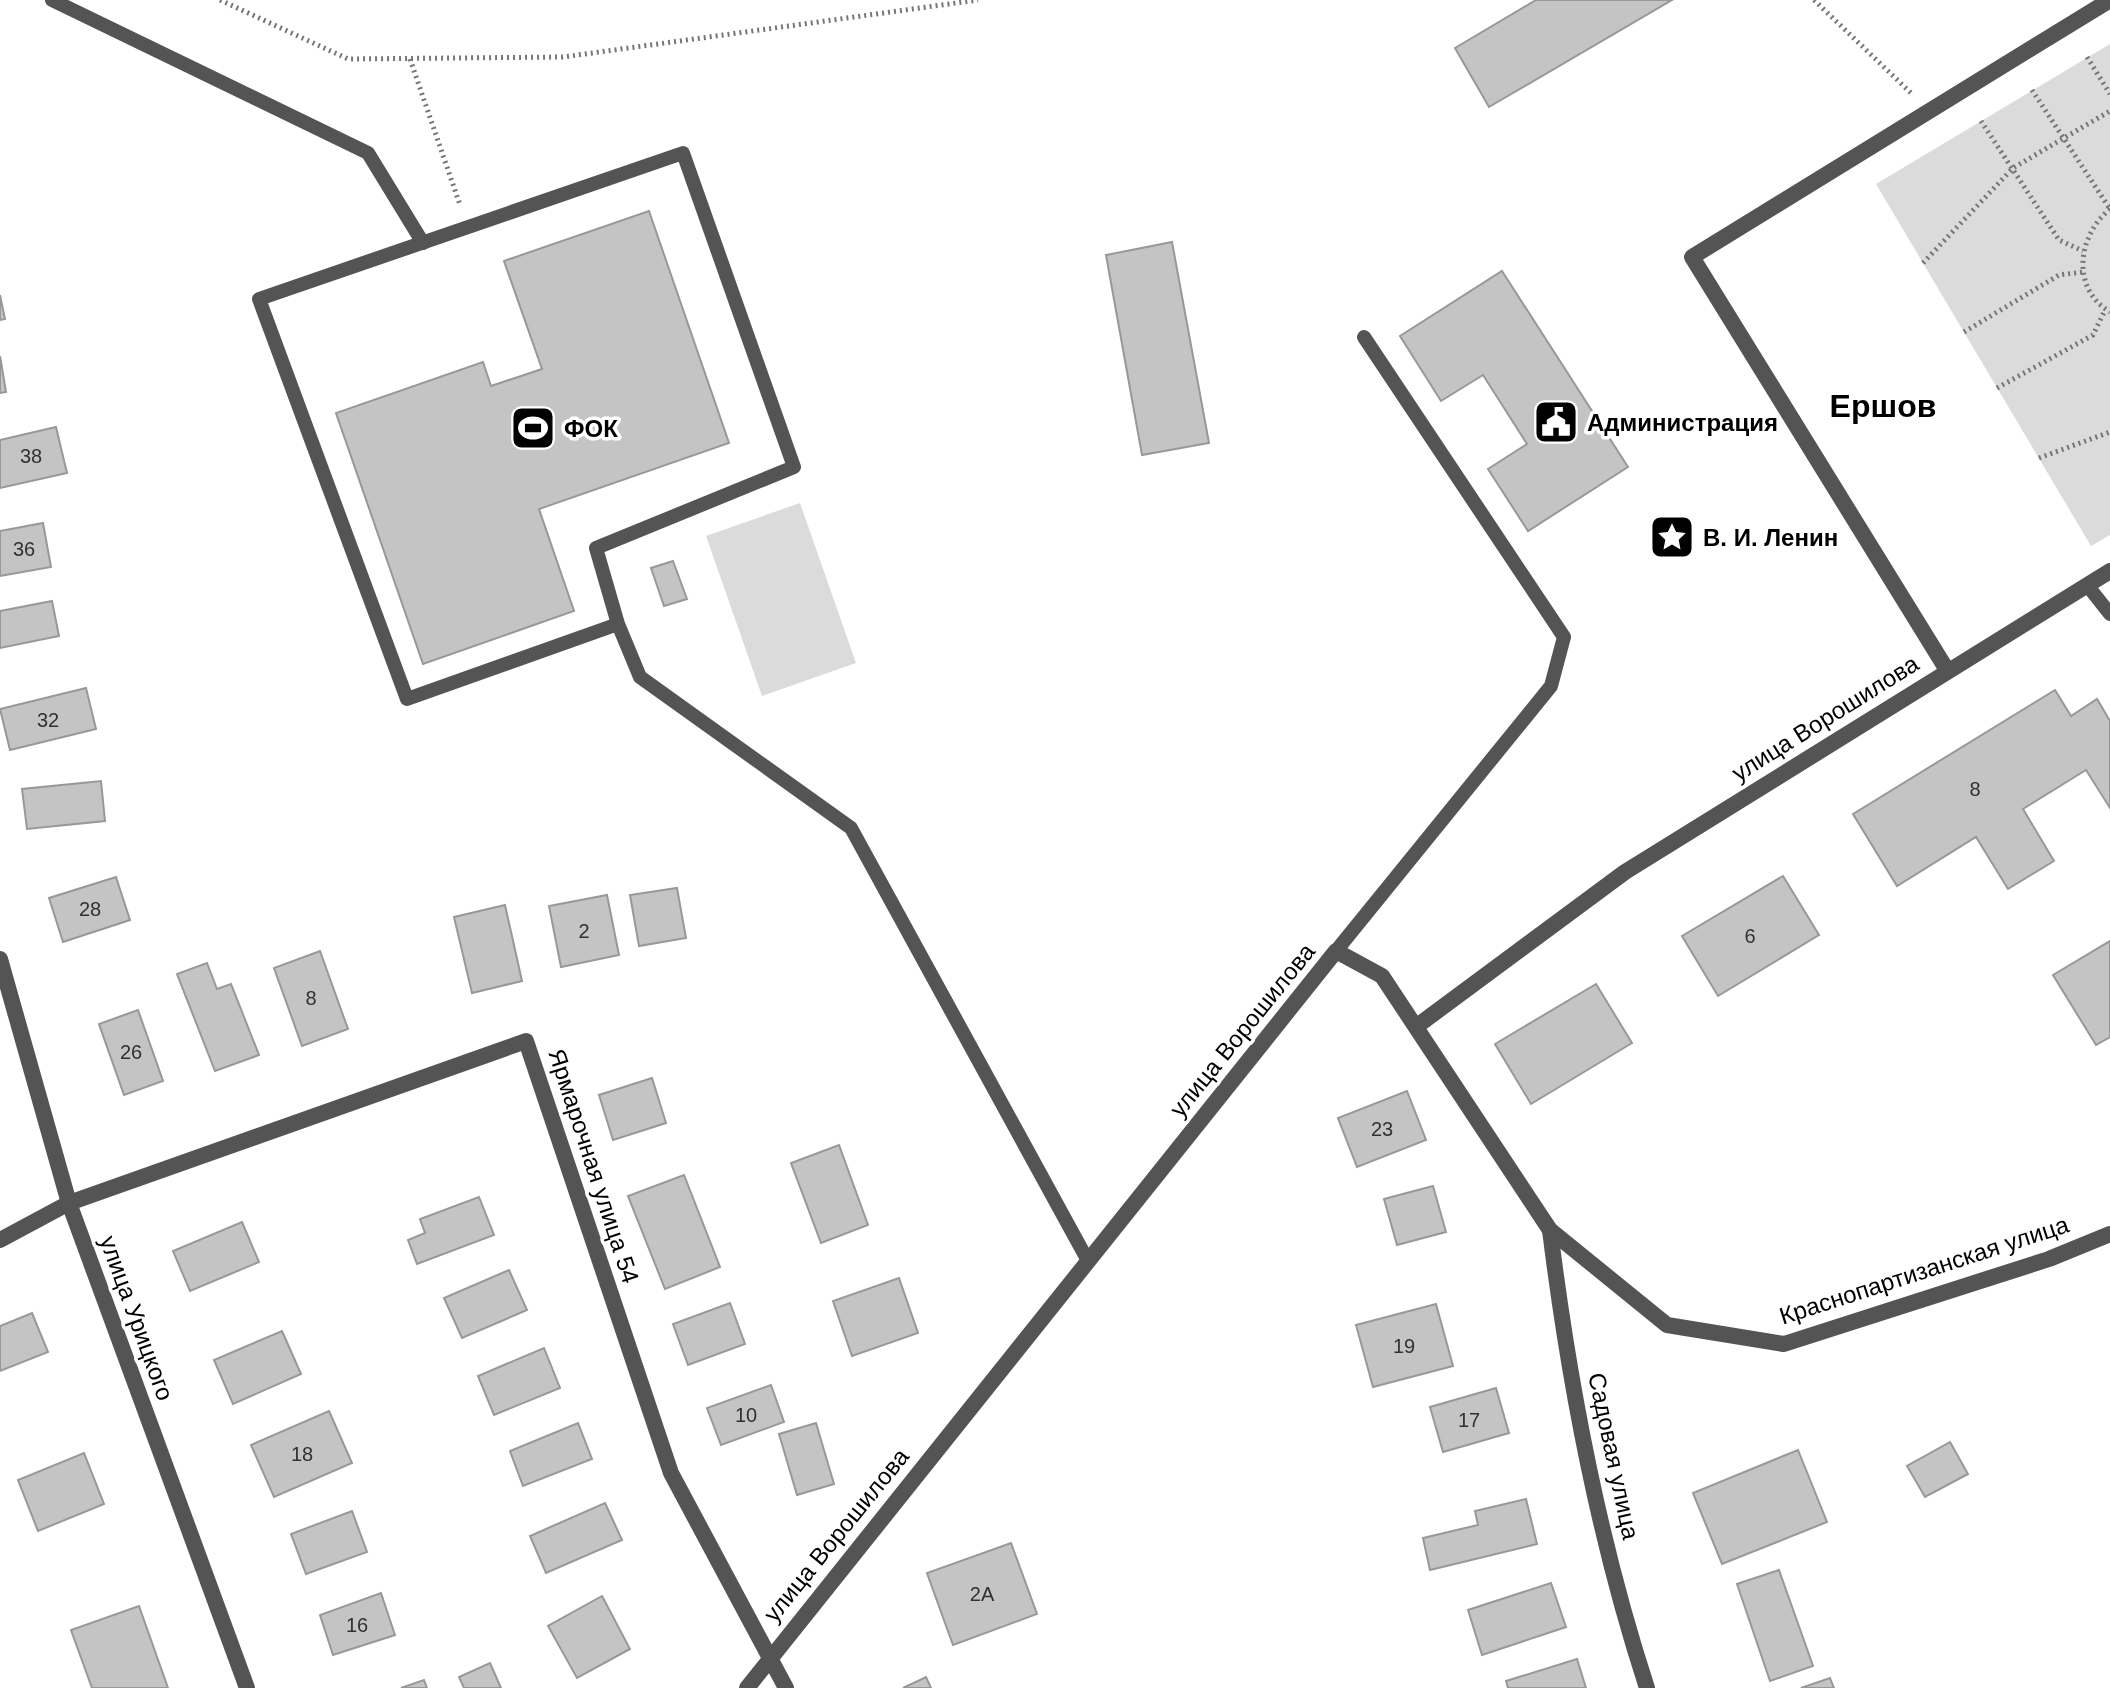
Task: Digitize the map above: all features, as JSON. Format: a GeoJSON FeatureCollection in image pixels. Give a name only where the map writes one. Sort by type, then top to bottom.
{"type":"FeatureCollection","features":[{"type":"Feature","properties":{"kind":"street"},"geometry":{"type":"LineString","coordinates":[[1947,670],[1692,257],[2110,0]]}},
{"type":"Feature","properties":{"kind":"street","name":"улица Ворошилова"},"geometry":{"type":"LineString","coordinates":[[747,1688],[1336,951],[1382,976],[1417,1026],[1625,872],[2110,571]]}},
{"type":"Feature","properties":{"kind":"street","name":"улица Урицкого"},"geometry":{"type":"LineString","coordinates":[[0,959],[69,1203],[247,1688]]}},
{"type":"Feature","properties":{"kind":"street","name":"Краснопартизанская улица"},"geometry":{"type":"LineString","coordinates":[[1417,1026],[1550,1230],[1667,1325],[1784,1344],[2049,1259],[2110,1234]]}},
{"type":"Feature","properties":{"kind":"street","name":"Ярмарочная улица 54"},"geometry":{"type":"LineString","coordinates":[[0,1240],[69,1203],[526,1041],[671,1473],[786,1688]]}},
{"type":"Feature","properties":{"kind":"street","name":"Садовая улица"},"geometry":{"type":"LineString","coordinates":[[1550,1230],[1573,1380],[1621,1610],[1647,1688]]}},
{"type":"Feature","properties":{"kind":"lane"},"geometry":{"type":"LineString","coordinates":[[52,0],[368,153],[423,243]]}},
{"type":"Feature","properties":{"kind":"lane"},"geometry":{"type":"LineString","coordinates":[[618,624],[407,699],[259,299],[683,153],[794,467],[596,548],[618,624],[640,677],[851,828],[1087,1259]]}},
{"type":"Feature","properties":{"kind":"lane"},"geometry":{"type":"LineString","coordinates":[[1336,951],[1551,686],[1564,637],[1364,337]]}},
{"type":"Feature","properties":{"kind":"lane"},"geometry":{"type":"LineString","coordinates":[[2087,585],[2110,614]]}},
{"type":"Feature","properties":{"kind":"path"},"geometry":{"type":"LineString","coordinates":[[220,0],[348,59],[563,57],[978,0]]}},
{"type":"Feature","properties":{"kind":"path"},"geometry":{"type":"LineString","coordinates":[[1814,0],[1880,60],[1928,111]]}},
{"type":"Feature","properties":{"kind":"path"},"geometry":{"type":"LineString","coordinates":[[2087,57],[2110,94]]}},
{"type":"Feature","properties":{"kind":"path"},"geometry":{"type":"LineString","coordinates":[[410,59],[468,227]]}},
{"type":"Feature","properties":{"kind":"path"},"geometry":{"type":"LineString","coordinates":[[1997,388],[2093,335],[2108,311],[2091,294],[2083,272],[2083,251],[2091,228],[2110,209],[2032,90]]}},
{"type":"Feature","properties":{"kind":"path"},"geometry":{"type":"LineString","coordinates":[[1923,263],[2013,168],[2110,111]]}},
{"type":"Feature","properties":{"kind":"path"},"geometry":{"type":"LineString","coordinates":[[1981,121],[2059,240],[2083,251]]}},
{"type":"Feature","properties":{"kind":"path"},"geometry":{"type":"LineString","coordinates":[[1964,332],[2059,275],[2083,272]]}},
{"type":"Feature","properties":{"kind":"path"},"geometry":{"type":"LineString","coordinates":[[2039,458],[2110,432]]}},
{"type":"Feature","properties":{"kind":"shaded area"},"geometry":{"type":"Polygon","coordinates":[[[2110,44],[2110,535],[2091,546],[1876,184],[2110,44]]]}},
{"type":"Feature","properties":{"kind":"shaded area"},"geometry":{"type":"Polygon","coordinates":[[[800,503],[856,663],[762,696],[706,536],[800,503]]]}},
{"type":"Feature","properties":{"kind":"building"},"geometry":{"type":"Polygon","coordinates":[[[1536,0],[1672,0],[1489,107],[1455,48],[1536,0]]]}},
{"type":"Feature","properties":{"kind":"building","name":"ФОК"},"geometry":{"type":"Polygon","coordinates":[[[649,211],[729,443],[539,509],[574,611],[423,664],[336,413],[483,362],[491,386],[542,369],[504,261],[649,211]]]}},
{"type":"Feature","properties":{"kind":"building"},"geometry":{"type":"Polygon","coordinates":[[[1172,242],[1209,443],[1142,455],[1106,255],[1172,242]]]}},
{"type":"Feature","properties":{"kind":"building","name":"Администрация"},"geometry":{"type":"Polygon","coordinates":[[[1502,271],[1628,467],[1528,531],[1488,469],[1527,444],[1483,375],[1441,401],[1400,336],[1502,271]]]}},
{"type":"Feature","properties":{"kind":"building"},"geometry":{"type":"Polygon","coordinates":[[[0,295],[5,319],[0,320],[0,295]]]}},
{"type":"Feature","properties":{"kind":"building"},"geometry":{"type":"Polygon","coordinates":[[[0,356],[6,392],[0,393],[0,356]]]}},
{"type":"Feature","properties":{"kind":"building"},"geometry":{"type":"Polygon","coordinates":[[[56,427],[67,473],[0,488],[0,440],[56,427]]]}},
{"type":"Feature","properties":{"kind":"building"},"geometry":{"type":"Polygon","coordinates":[[[43,523],[51,567],[0,576],[0,531],[43,523]]]}},
{"type":"Feature","properties":{"kind":"building"},"geometry":{"type":"Polygon","coordinates":[[[673,561],[687,599],[664,606],[651,568],[673,561]]]}},
{"type":"Feature","properties":{"kind":"building"},"geometry":{"type":"Polygon","coordinates":[[[52,601],[59,636],[0,648],[0,611],[52,601]]]}},
{"type":"Feature","properties":{"kind":"building"},"geometry":{"type":"Polygon","coordinates":[[[86,688],[96,729],[10,750],[0,709],[86,688]]]}},
{"type":"Feature","properties":{"kind":"building"},"geometry":{"type":"Polygon","coordinates":[[[2055,690],[2071,716],[2097,699],[2110,721],[2110,808],[2086,770],[2023,809],[2054,861],[2008,889],[1976,837],[1897,886],[1853,814],[2055,690]]]}},
{"type":"Feature","properties":{"kind":"building"},"geometry":{"type":"Polygon","coordinates":[[[101,781],[105,821],[27,829],[22,789],[101,781]]]}},
{"type":"Feature","properties":{"kind":"building"},"geometry":{"type":"Polygon","coordinates":[[[1783,876],[1819,935],[1718,996],[1682,936],[1783,876]]]}},
{"type":"Feature","properties":{"kind":"building"},"geometry":{"type":"Polygon","coordinates":[[[116,877],[130,920],[63,942],[49,898],[116,877]]]}},
{"type":"Feature","properties":{"kind":"building"},"geometry":{"type":"Polygon","coordinates":[[[677,888],[686,938],[639,946],[630,895],[677,888]]]}},
{"type":"Feature","properties":{"kind":"building"},"geometry":{"type":"Polygon","coordinates":[[[607,895],[619,955],[561,967],[549,906],[607,895]]]}},
{"type":"Feature","properties":{"kind":"building"},"geometry":{"type":"Polygon","coordinates":[[[505,905],[522,981],[472,993],[454,917],[505,905]]]}},
{"type":"Feature","properties":{"kind":"building"},"geometry":{"type":"Polygon","coordinates":[[[2110,941],[2110,1037],[2096,1045],[2053,975],[2110,941]]]}},
{"type":"Feature","properties":{"kind":"building"},"geometry":{"type":"Polygon","coordinates":[[[320,951],[348,1029],[302,1046],[274,968],[320,951]]]}},
{"type":"Feature","properties":{"kind":"building"},"geometry":{"type":"Polygon","coordinates":[[[207,963],[217,989],[231,984],[259,1055],[215,1071],[177,974],[207,963]]]}},
{"type":"Feature","properties":{"kind":"building"},"geometry":{"type":"Polygon","coordinates":[[[1596,984],[1632,1043],[1531,1104],[1495,1044],[1596,984]]]}},
{"type":"Feature","properties":{"kind":"building"},"geometry":{"type":"Polygon","coordinates":[[[138,1010],[163,1081],[124,1095],[99,1024],[138,1010]]]}},
{"type":"Feature","properties":{"kind":"building"},"geometry":{"type":"Polygon","coordinates":[[[652,1078],[666,1123],[613,1140],[599,1095],[652,1078]]]}},
{"type":"Feature","properties":{"kind":"building"},"geometry":{"type":"Polygon","coordinates":[[[1407,1091],[1426,1140],[1357,1167],[1338,1118],[1407,1091]]]}},
{"type":"Feature","properties":{"kind":"building"},"geometry":{"type":"Polygon","coordinates":[[[839,1145],[868,1225],[821,1243],[791,1163],[839,1145]]]}},
{"type":"Feature","properties":{"kind":"building"},"geometry":{"type":"Polygon","coordinates":[[[684,1175],[720,1267],[665,1289],[628,1196],[684,1175]]]}},
{"type":"Feature","properties":{"kind":"building"},"geometry":{"type":"Polygon","coordinates":[[[1433,1186],[1446,1232],[1397,1245],[1384,1199],[1433,1186]]]}},
{"type":"Feature","properties":{"kind":"building"},"geometry":{"type":"Polygon","coordinates":[[[479,1197],[494,1235],[417,1264],[408,1240],[425,1233],[420,1219],[479,1197]]]}},
{"type":"Feature","properties":{"kind":"building"},"geometry":{"type":"Polygon","coordinates":[[[242,1222],[259,1262],[190,1291],[173,1251],[242,1222]]]}},
{"type":"Feature","properties":{"kind":"building"},"geometry":{"type":"Polygon","coordinates":[[[509,1270],[527,1310],[462,1338],[444,1298],[509,1270]]]}},
{"type":"Feature","properties":{"kind":"building"},"geometry":{"type":"Polygon","coordinates":[[[899,1278],[918,1333],[852,1356],[833,1301],[899,1278]]]}},
{"type":"Feature","properties":{"kind":"building"},"geometry":{"type":"Polygon","coordinates":[[[730,1303],[745,1344],[688,1365],[673,1324],[730,1303]]]}},
{"type":"Feature","properties":{"kind":"building"},"geometry":{"type":"Polygon","coordinates":[[[1436,1304],[1453,1366],[1373,1387],[1356,1325],[1436,1304]]]}},
{"type":"Feature","properties":{"kind":"building"},"geometry":{"type":"Polygon","coordinates":[[[32,1313],[48,1352],[0,1371],[0,1326],[32,1313]]]}},
{"type":"Feature","properties":{"kind":"building"},"geometry":{"type":"Polygon","coordinates":[[[282,1331],[301,1374],[233,1404],[214,1360],[282,1331]]]}},
{"type":"Feature","properties":{"kind":"building"},"geometry":{"type":"Polygon","coordinates":[[[544,1348],[560,1388],[494,1415],[478,1376],[544,1348]]]}},
{"type":"Feature","properties":{"kind":"building"},"geometry":{"type":"Polygon","coordinates":[[[771,1385],[784,1422],[721,1445],[707,1408],[771,1385]]]}},
{"type":"Feature","properties":{"kind":"building"},"geometry":{"type":"Polygon","coordinates":[[[1496,1388],[1509,1433],[1443,1452],[1430,1407],[1496,1388]]]}},
{"type":"Feature","properties":{"kind":"building"},"geometry":{"type":"Polygon","coordinates":[[[329,1411],[352,1463],[274,1497],[251,1445],[329,1411]]]}},
{"type":"Feature","properties":{"kind":"building"},"geometry":{"type":"Polygon","coordinates":[[[578,1423],[592,1459],[523,1486],[510,1451],[578,1423]]]}},
{"type":"Feature","properties":{"kind":"building"},"geometry":{"type":"Polygon","coordinates":[[[816,1423],[834,1484],[797,1495],[779,1434],[816,1423]]]}},
{"type":"Feature","properties":{"kind":"building"},"geometry":{"type":"Polygon","coordinates":[[[1950,1442],[1968,1474],[1925,1497],[1907,1466],[1950,1442]]]}},
{"type":"Feature","properties":{"kind":"building"},"geometry":{"type":"Polygon","coordinates":[[[1798,1450],[1827,1522],[1722,1564],[1693,1493],[1798,1450]]]}},
{"type":"Feature","properties":{"kind":"building"},"geometry":{"type":"Polygon","coordinates":[[[84,1453],[104,1504],[38,1531],[18,1480],[84,1453]]]}},
{"type":"Feature","properties":{"kind":"building"},"geometry":{"type":"Polygon","coordinates":[[[1526,1499],[1537,1544],[1430,1570],[1423,1538],[1478,1525],[1475,1511],[1526,1499]]]}},
{"type":"Feature","properties":{"kind":"building"},"geometry":{"type":"Polygon","coordinates":[[[605,1503],[622,1540],[546,1573],[530,1536],[605,1503]]]}},
{"type":"Feature","properties":{"kind":"building"},"geometry":{"type":"Polygon","coordinates":[[[352,1511],[367,1552],[306,1574],[291,1534],[352,1511]]]}},
{"type":"Feature","properties":{"kind":"building"},"geometry":{"type":"Polygon","coordinates":[[[1011,1543],[1037,1614],[953,1645],[927,1573],[1011,1543]]]}},
{"type":"Feature","properties":{"kind":"building"},"geometry":{"type":"Polygon","coordinates":[[[1779,1570],[1813,1666],[1770,1681],[1737,1584],[1779,1570]]]}},
{"type":"Feature","properties":{"kind":"building"},"geometry":{"type":"Polygon","coordinates":[[[1551,1583],[1566,1627],[1482,1655],[1468,1610],[1551,1583]]]}},
{"type":"Feature","properties":{"kind":"building"},"geometry":{"type":"Polygon","coordinates":[[[381,1593],[395,1635],[333,1655],[320,1615],[381,1593]]]}},
{"type":"Feature","properties":{"kind":"building"},"geometry":{"type":"Polygon","coordinates":[[[602,1596],[630,1649],[577,1678],[548,1626],[602,1596]]]}},
{"type":"Feature","properties":{"kind":"building"},"geometry":{"type":"Polygon","coordinates":[[[139,1606],[168,1688],[92,1688],[71,1630],[139,1606]]]}},
{"type":"Feature","properties":{"kind":"building"},"geometry":{"type":"Polygon","coordinates":[[[1577,1659],[1586,1688],[1508,1688],[1506,1681],[1577,1659]]]}},
{"type":"Feature","properties":{"kind":"building"},"geometry":{"type":"Polygon","coordinates":[[[490,1663],[501,1688],[464,1688],[459,1677],[490,1663]]]}},
{"type":"Feature","properties":{"kind":"building"},"geometry":{"type":"Polygon","coordinates":[[[926,1677],[931,1688],[903,1688],[926,1677]]]}},
{"type":"Feature","properties":{"kind":"building"},"geometry":{"type":"Polygon","coordinates":[[[1830,1678],[1834,1688],[1801,1688],[1830,1678]]]}},
{"type":"Feature","properties":{"kind":"building"},"geometry":{"type":"Polygon","coordinates":[[[424,1680],[427,1688],[401,1688],[424,1680]]]}},
{"type":"Feature","properties":{"kind":"place","name":"Администрация"},"geometry":{"type":"Point","coordinates":[1556,422]}},
{"type":"Feature","properties":{"kind":"place","name":"ФОК"},"geometry":{"type":"Point","coordinates":[533,428]}},
{"type":"Feature","properties":{"kind":"place","name":"В. И. Ленин"},"geometry":{"type":"Point","coordinates":[1672,537]}},
{"type":"Feature","properties":{"kind":"district","name":"Ершов"},"geometry":{"type":"Point","coordinates":[1883,406]}}]}
